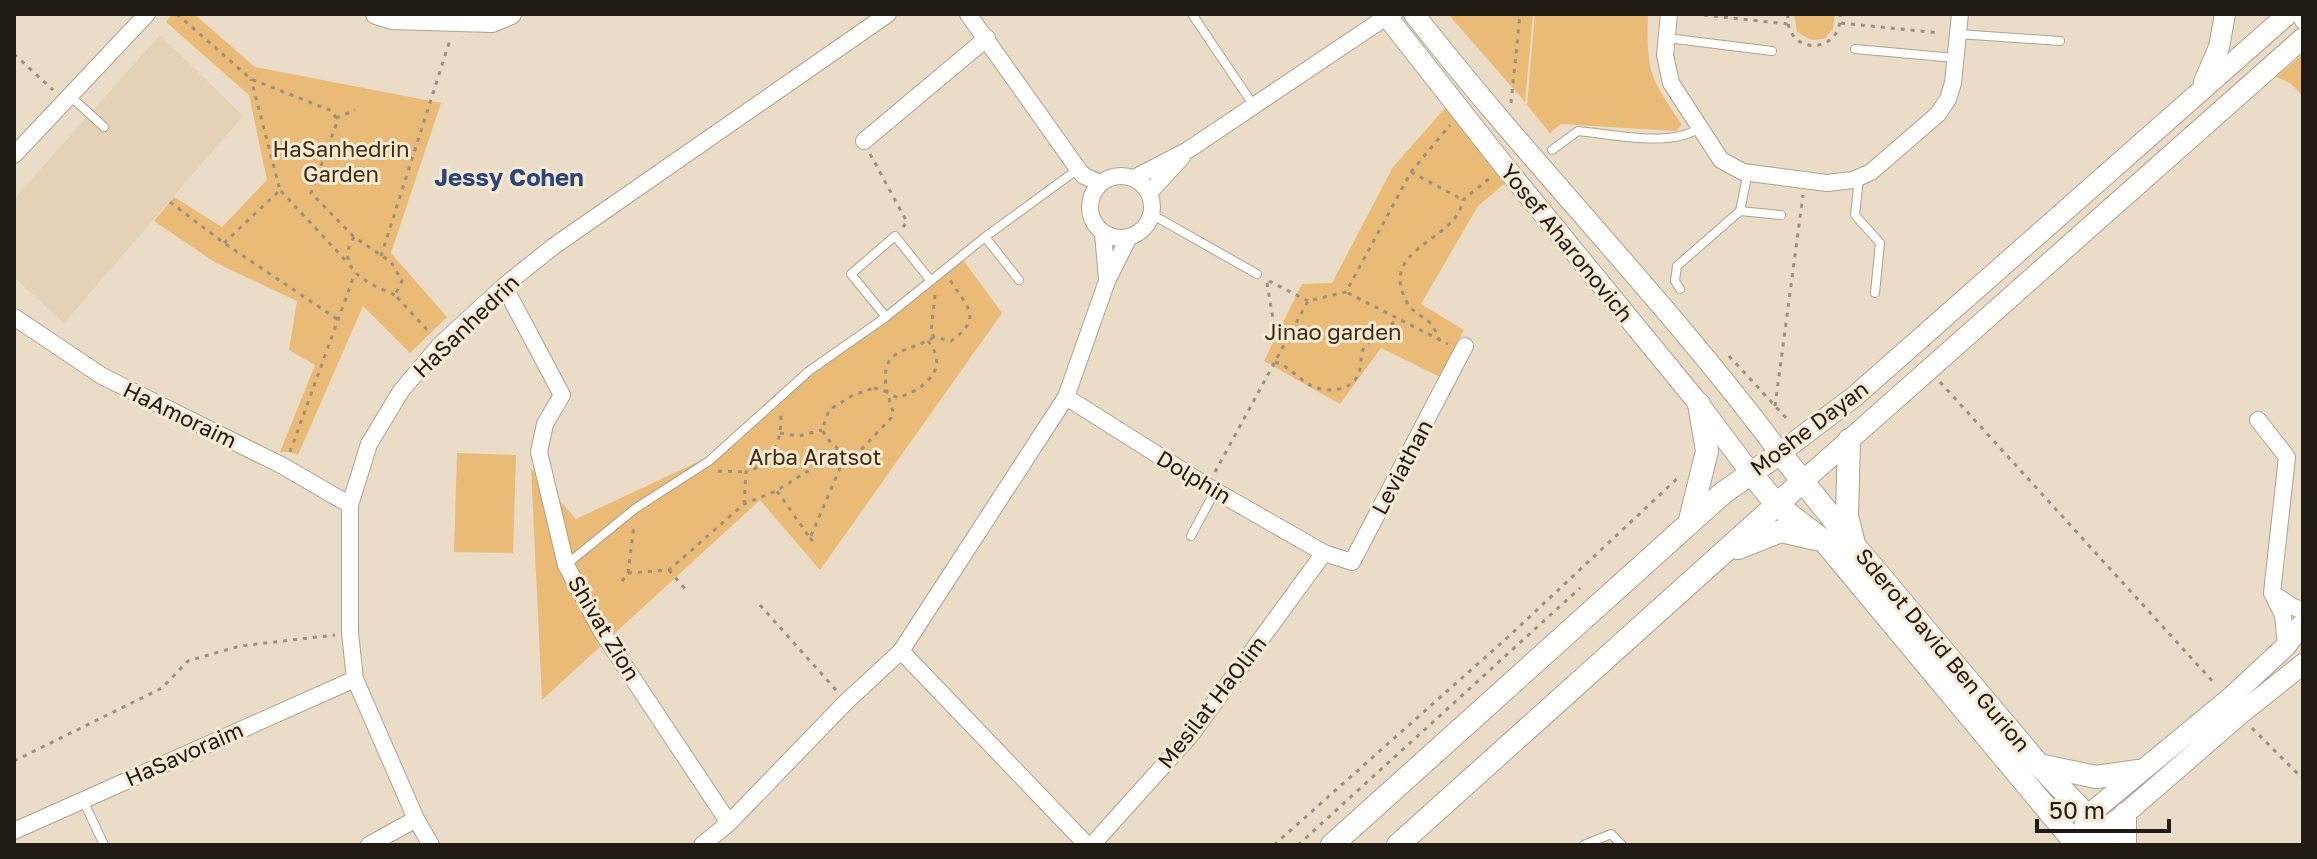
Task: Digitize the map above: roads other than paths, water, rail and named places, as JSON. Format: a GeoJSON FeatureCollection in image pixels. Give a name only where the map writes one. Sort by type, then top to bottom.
{"type":"FeatureCollection","features":[{"type":"Feature","properties":{"kind":"main road"},"geometry":{"type":"LineString","coordinates":[[1689,524],[1707,451],[1699,404]]}},
{"type":"Feature","properties":{"kind":"main road"},"geometry":{"type":"LineString","coordinates":[[1849,440],[1847,516],[1854,545]]}},
{"type":"Feature","properties":{"kind":"main road","name":"Moshe Dayan"},"geometry":{"type":"LineString","coordinates":[[1332,845],[1689,524],[1750,472],[1780,453]]}},
{"type":"Feature","properties":{"kind":"main road","name":"Sderot David Ben Gurion"},"geometry":{"type":"LineString","coordinates":[[1780,453],[2039,765],[2089,838]]}},
{"type":"Feature","properties":{"kind":"main road","name":"Sderot David Ben Gurion"},"geometry":{"type":"LineString","coordinates":[[1750,472],[1777,505],[1824,541],[2050,815],[2089,838]]}},
{"type":"Feature","properties":{"kind":"main road","name":"Moshe Dayan"},"geometry":{"type":"LineString","coordinates":[[1398,845],[1802,482]]}},
{"type":"Feature","properties":{"kind":"main road"},"geometry":{"type":"LineString","coordinates":[[1718,555],[1781,531],[1824,541]]}},
{"type":"Feature","properties":{"kind":"main road"},"geometry":{"type":"LineString","coordinates":[[2039,765],[2096,777],[2138,771]]}},
{"type":"Feature","properties":{"kind":"main road"},"geometry":{"type":"LineString","coordinates":[[2125,814],[2125,845]]}},
{"type":"Feature","properties":{"kind":"main road"},"geometry":{"type":"LineString","coordinates":[[2050,815],[2052,845]]}},
{"type":"Feature","properties":{"kind":"street"},"geometry":{"type":"LineString","coordinates":[[116,46],[137,14]]}},
{"type":"Feature","properties":{"kind":"street"},"geometry":{"type":"LineString","coordinates":[[14,155],[147,14]]}},
{"type":"Feature","properties":{"kind":"street"},"geometry":{"type":"LineString","coordinates":[[376,14],[392,19],[492,22],[511,14]]}},
{"type":"Feature","properties":{"kind":"street","name":"HaSanhedrin"},"geometry":{"type":"LineString","coordinates":[[431,845],[416,819],[355,679],[350,633],[350,505],[369,444],[401,391],[440,345],[504,286],[554,246],[888,14]]}},
{"type":"Feature","properties":{"kind":"street"},"geometry":{"type":"LineString","coordinates":[[968,14],[1078,169],[1084,176],[1100,183]]}},
{"type":"Feature","properties":{"kind":"street","name":"Yosef Aharonovich"},"geometry":{"type":"LineString","coordinates":[[1414,14],[1509,131],[1738,395],[1780,453]]}},
{"type":"Feature","properties":{"kind":"street"},"geometry":{"type":"LineString","coordinates":[[1669,14],[1666,66],[1671,83],[1721,160],[1731,168],[1748,172],[1834,183],[1859,178],[1883,164],[1938,114],[1951,91],[1960,14]]}},
{"type":"Feature","properties":{"kind":"street"},"geometry":{"type":"LineString","coordinates":[[2199,93],[2219,47],[2225,14]]}},
{"type":"Feature","properties":{"kind":"street"},"geometry":{"type":"LineString","coordinates":[[2301,14],[2303,21]]}},
{"type":"Feature","properties":{"kind":"street"},"geometry":{"type":"LineString","coordinates":[[1129,237],[1113,237],[1095,226],[1090,202],[1100,183],[1112,177],[1134,178],[1188,150],[1388,15]]}},
{"type":"Feature","properties":{"kind":"street","name":"Yosef Aharonovich"},"geometry":{"type":"LineString","coordinates":[[1388,15],[1505,167],[1699,404],[1750,472]]}},
{"type":"Feature","properties":{"kind":"street"},"geometry":{"type":"LineString","coordinates":[[2281,16],[2303,36]]}},
{"type":"Feature","properties":{"kind":"street","name":"Moshe Dayan"},"geometry":{"type":"LineString","coordinates":[[1780,453],[1855,396],[2199,93],[2281,16]]}},
{"type":"Feature","properties":{"kind":"street"},"geometry":{"type":"LineString","coordinates":[[1359,36],[1402,34]]}},
{"type":"Feature","properties":{"kind":"street","name":"Moshe Dayan"},"geometry":{"type":"LineString","coordinates":[[1802,482],[1849,440],[1934,380],[2303,36]]}},
{"type":"Feature","properties":{"kind":"street"},"geometry":{"type":"LineString","coordinates":[[864,141],[987,38]]}},
{"type":"Feature","properties":{"kind":"street"},"geometry":{"type":"LineString","coordinates":[[1149,193],[1188,150]]}},
{"type":"Feature","properties":{"kind":"street"},"geometry":{"type":"LineString","coordinates":[[702,845],[729,823],[846,702],[901,651],[1066,397],[1107,281],[1129,237],[1147,224],[1151,214],[1149,193],[1134,178]]}},
{"type":"Feature","properties":{"kind":"street"},"geometry":{"type":"LineString","coordinates":[[1103,233],[1107,281]]}},
{"type":"Feature","properties":{"kind":"street","name":"Shivat Zion"},"geometry":{"type":"LineString","coordinates":[[504,286],[562,395],[545,424],[539,452],[566,565],[602,632],[729,823]]}},
{"type":"Feature","properties":{"kind":"street","name":"HaAmoraim"},"geometry":{"type":"LineString","coordinates":[[14,317],[102,376],[283,466],[350,505]]}},
{"type":"Feature","properties":{"kind":"street","name":"Leviathan"},"geometry":{"type":"LineString","coordinates":[[1324,553],[1352,562],[1463,349]]}},
{"type":"Feature","properties":{"kind":"street","name":"Dolphin"},"geometry":{"type":"LineString","coordinates":[[1066,397],[1211,488],[1324,553]]}},
{"type":"Feature","properties":{"kind":"street"},"geometry":{"type":"LineString","coordinates":[[2258,420],[2287,457],[2272,593],[2283,615],[2286,646]]}},
{"type":"Feature","properties":{"kind":"street","name":"Mesilat HaOlim"},"geometry":{"type":"LineString","coordinates":[[1089,845],[1190,736],[1324,553]]}},
{"type":"Feature","properties":{"kind":"street"},"geometry":{"type":"LineString","coordinates":[[2089,838],[2125,814],[2234,707],[2286,646],[2301,616],[2272,593]]}},
{"type":"Feature","properties":{"kind":"street"},"geometry":{"type":"LineString","coordinates":[[901,651],[1089,845]]}},
{"type":"Feature","properties":{"kind":"street"},"geometry":{"type":"LineString","coordinates":[[2089,838],[2138,771],[2303,664]]}},
{"type":"Feature","properties":{"kind":"street","name":"HaSavoraim"},"geometry":{"type":"LineString","coordinates":[[14,831],[355,679]]}},
{"type":"Feature","properties":{"kind":"street"},"geometry":{"type":"LineString","coordinates":[[369,845],[416,819]]}},
{"type":"Feature","properties":{"kind":"lane"},"geometry":{"type":"LineString","coordinates":[[1192,14],[1254,106]]}},
{"type":"Feature","properties":{"kind":"lane"},"geometry":{"type":"LineString","coordinates":[[1958,34],[2060,41]]}},
{"type":"Feature","properties":{"kind":"lane"},"geometry":{"type":"LineString","coordinates":[[1667,38],[1772,51]]}},
{"type":"Feature","properties":{"kind":"lane"},"geometry":{"type":"LineString","coordinates":[[1855,49],[1956,58]]}},
{"type":"Feature","properties":{"kind":"lane"},"geometry":{"type":"LineString","coordinates":[[67,98],[104,127]]}},
{"type":"Feature","properties":{"kind":"lane"},"geometry":{"type":"LineString","coordinates":[[1552,150],[1578,131],[1665,138],[1689,135],[1699,128]]}},
{"type":"Feature","properties":{"kind":"lane"},"geometry":{"type":"LineString","coordinates":[[566,565],[636,508],[709,461],[809,371],[886,317],[985,237],[1078,169]]}},
{"type":"Feature","properties":{"kind":"lane"},"geometry":{"type":"LineString","coordinates":[[1680,289],[1675,281],[1677,266],[1740,211],[1748,172]]}},
{"type":"Feature","properties":{"kind":"lane"},"geometry":{"type":"LineString","coordinates":[[1859,178],[1855,215],[1880,243],[1875,293]]}},
{"type":"Feature","properties":{"kind":"lane"},"geometry":{"type":"LineString","coordinates":[[1740,211],[1781,215]]}},
{"type":"Feature","properties":{"kind":"lane"},"geometry":{"type":"LineString","coordinates":[[1151,214],[1257,274]]}},
{"type":"Feature","properties":{"kind":"lane"},"geometry":{"type":"LineString","coordinates":[[886,317],[851,274],[895,236],[937,275]]}},
{"type":"Feature","properties":{"kind":"lane"},"geometry":{"type":"LineString","coordinates":[[985,237],[1019,280]]}},
{"type":"Feature","properties":{"kind":"lane"},"geometry":{"type":"LineString","coordinates":[[1191,536],[1211,488]]}},
{"type":"Feature","properties":{"kind":"lane"},"geometry":{"type":"LineString","coordinates":[[82,799],[104,845]]}},
{"type":"Feature","properties":{"kind":"lane"},"geometry":{"type":"LineString","coordinates":[[1584,845],[1611,834],[1622,845]]}},
{"type":"Feature","properties":{"kind":"district","name":"Jessy Cohen"},"geometry":{"type":"Point","coordinates":[509,178]}},
{"type":"Feature","properties":{"kind":"park label","name":"HaSanhedrin Garden"},"geometry":{"type":"Point","coordinates":[341,162]}},
{"type":"Feature","properties":{"kind":"park label","name":"Jinao garden"},"geometry":{"type":"Point","coordinates":[1333,332]}},
{"type":"Feature","properties":{"kind":"park label","name":"Arba Aratsot"},"geometry":{"type":"Point","coordinates":[815,457]}}]}
